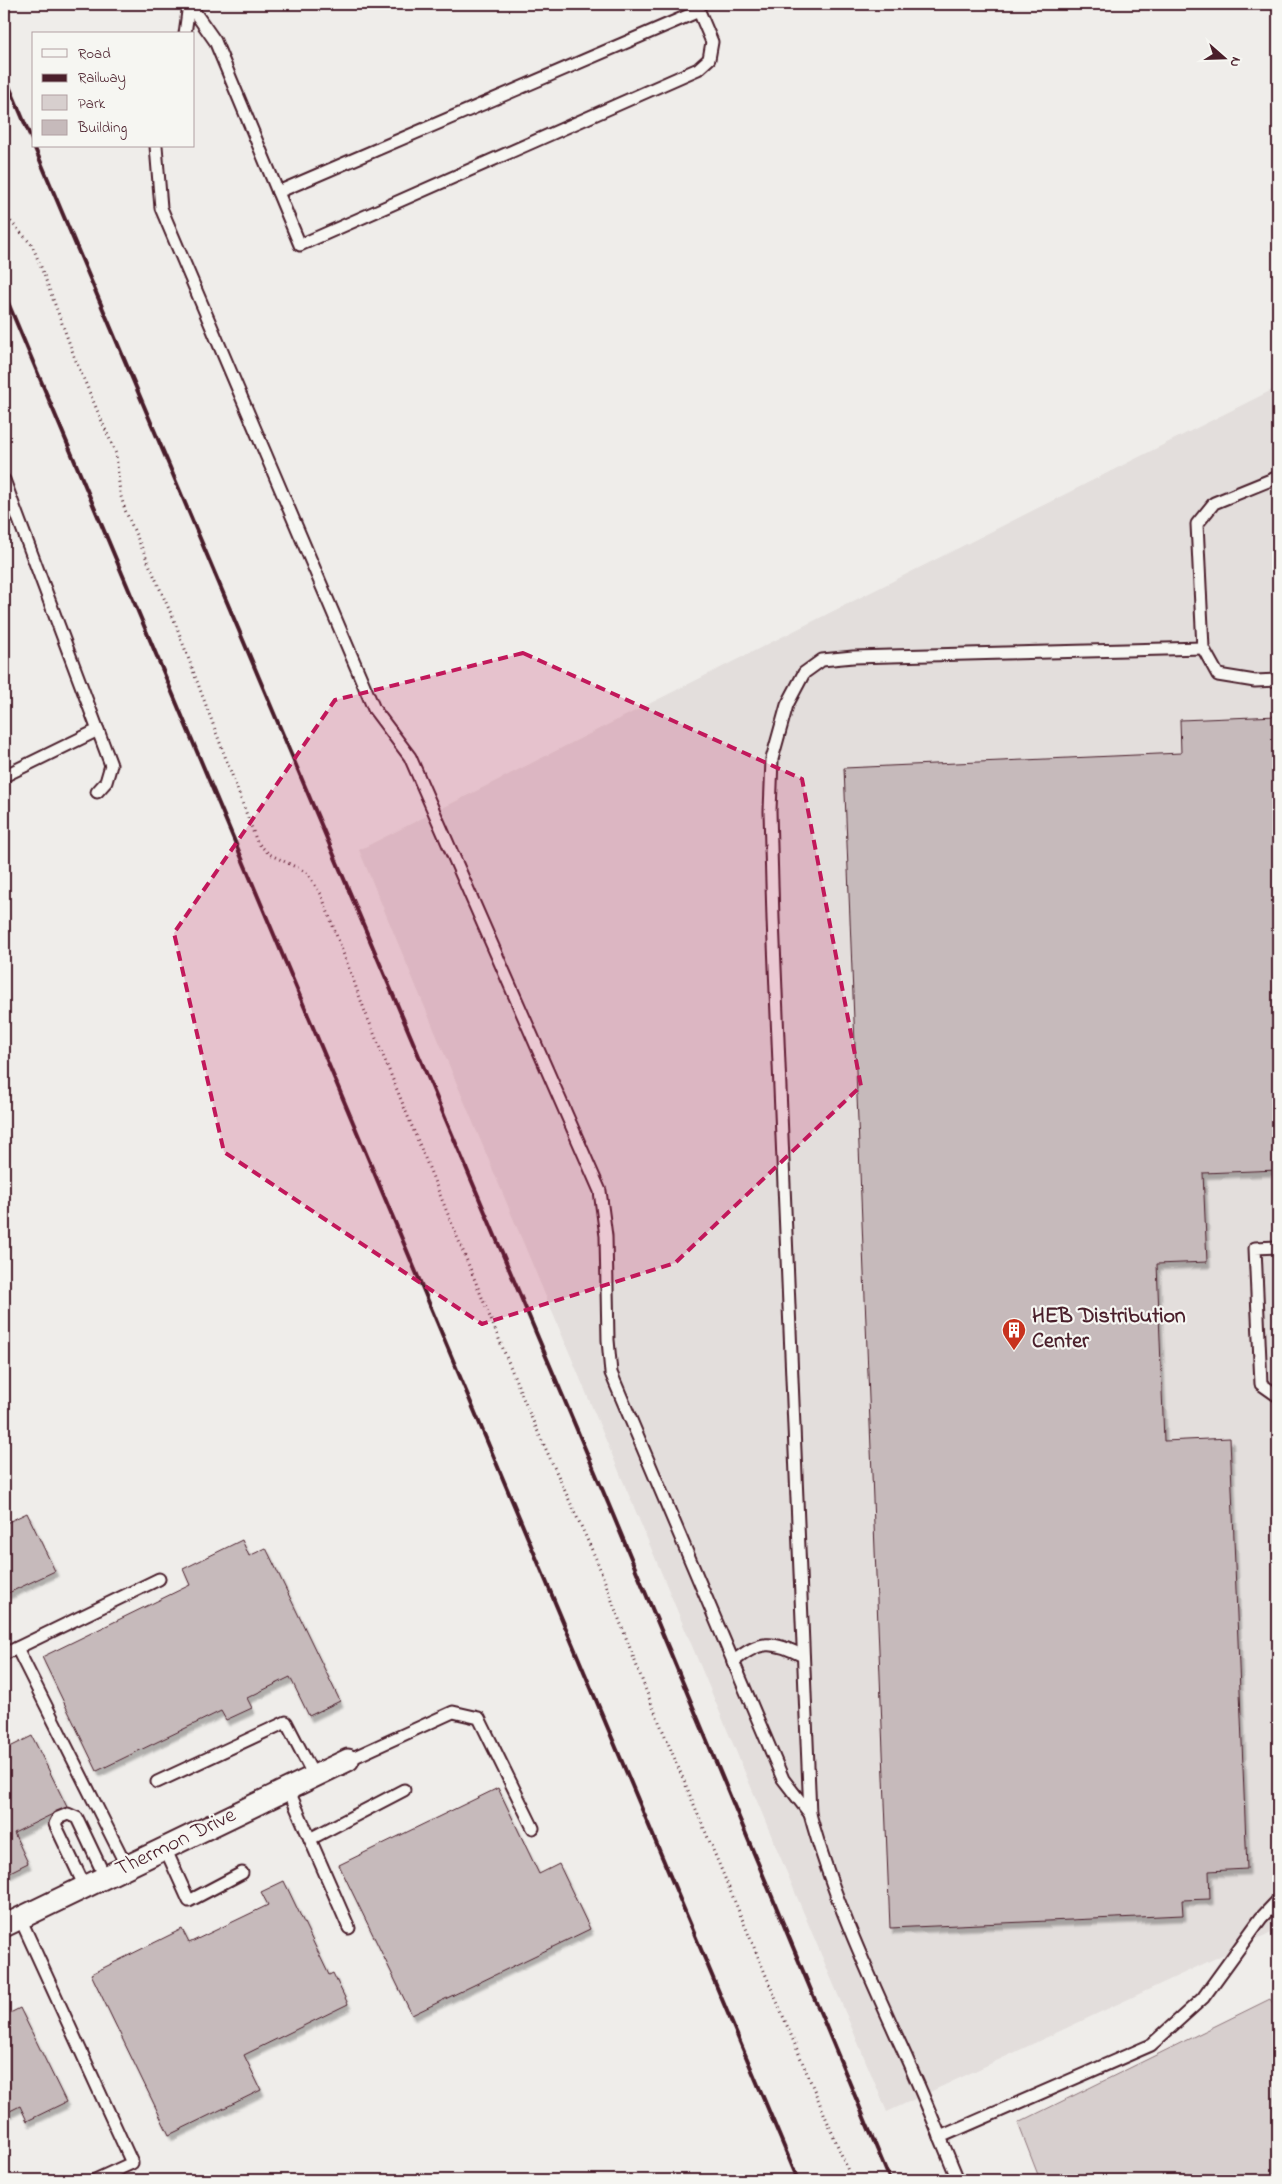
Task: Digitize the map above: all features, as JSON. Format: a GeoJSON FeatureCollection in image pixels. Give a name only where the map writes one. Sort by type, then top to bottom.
{"type":"FeatureCollection","features":[{"type":"Feature","properties":{"kind":"street","name":"Thermon Drive"},"geometry":{"type":"LineString","coordinates":[[12,1922],[348,1760]]}},
{"type":"Feature","properties":{"kind":"lane"},"geometry":{"type":"LineString","coordinates":[[184,32],[189,4]]}},
{"type":"Feature","properties":{"kind":"lane"},"geometry":{"type":"LineString","coordinates":[[189,4],[216,41],[278,192],[300,245],[698,69],[709,59],[712,42],[697,8],[278,192]]}},
{"type":"Feature","properties":{"kind":"lane"},"geometry":{"type":"LineString","coordinates":[[156,148],[161,208],[374,709],[410,757],[600,1191],[606,1236],[608,1340],[611,1373],[783,1779],[810,1814]]}},
{"type":"Feature","properties":{"kind":"lane"},"geometry":{"type":"LineString","coordinates":[[1278,477],[1214,503],[1197,524],[1203,648],[1218,675],[1255,681],[1278,680]]}},
{"type":"Feature","properties":{"kind":"lane"},"geometry":{"type":"LineString","coordinates":[[4,480],[6,495],[111,765],[106,782],[97,792]]}},
{"type":"Feature","properties":{"kind":"lane"},"geometry":{"type":"LineString","coordinates":[[958,2180],[898,2038],[864,1965],[822,1856],[810,1814],[770,811],[772,759],[787,705],[804,673],[822,660],[854,657],[1203,648]]}},
{"type":"Feature","properties":{"kind":"lane"},"geometry":{"type":"LineString","coordinates":[[4,776],[98,730]]}},
{"type":"Feature","properties":{"kind":"lane"},"geometry":{"type":"LineString","coordinates":[[1278,1247],[1255,1248],[1261,1384],[1278,1396]]}},
{"type":"Feature","properties":{"kind":"lane"},"geometry":{"type":"LineString","coordinates":[[4,1654],[159,1579]]}},
{"type":"Feature","properties":{"kind":"lane"},"geometry":{"type":"LineString","coordinates":[[733,1662],[747,1650],[762,1644],[785,1646],[803,1656]]}},
{"type":"Feature","properties":{"kind":"lane"},"geometry":{"type":"LineString","coordinates":[[17,1648],[127,1867]]}},
{"type":"Feature","properties":{"kind":"lane"},"geometry":{"type":"LineString","coordinates":[[348,1760],[454,1712],[479,1718],[533,1828]]}},
{"type":"Feature","properties":{"kind":"lane"},"geometry":{"type":"LineString","coordinates":[[157,1782],[286,1722],[314,1776]]}},
{"type":"Feature","properties":{"kind":"lane"},"geometry":{"type":"LineString","coordinates":[[288,1788],[348,1928]]}},
{"type":"Feature","properties":{"kind":"lane"},"geometry":{"type":"LineString","coordinates":[[310,1839],[404,1790]]}},
{"type":"Feature","properties":{"kind":"lane"},"geometry":{"type":"LineString","coordinates":[[85,1887],[55,1824],[58,1818],[68,1814],[77,1818],[105,1877]]}},
{"type":"Feature","properties":{"kind":"lane"},"geometry":{"type":"LineString","coordinates":[[165,1848],[189,1901],[242,1872]]}},
{"type":"Feature","properties":{"kind":"lane"},"geometry":{"type":"LineString","coordinates":[[940,2137],[1151,2045],[1204,1998],[1261,1918],[1278,1900]]}},
{"type":"Feature","properties":{"kind":"lane"},"geometry":{"type":"LineString","coordinates":[[12,1922],[132,2163],[95,2180]]}},
{"type":"Feature","properties":{"kind":"path"},"geometry":{"type":"LineString","coordinates":[[4,214],[32,245],[76,361],[116,454],[120,493],[126,510],[176,626],[257,842],[269,854],[306,872],[321,894],[366,1014],[528,1410],[598,1561],[647,1693],[852,2180]]}},
{"type":"Feature","properties":{"kind":"highlighted area"},"geometry":{"type":"Polygon","coordinates":[[[523,653],[802,779],[861,1086],[675,1263],[482,1324],[224,1152],[174,933],[335,700],[523,653]]]}},
{"type":"Feature","properties":{"kind":"shaded area"},"geometry":{"type":"Polygon","coordinates":[[[1278,387],[1278,1929],[887,2112],[359,850],[1278,387]]]}},
{"type":"Feature","properties":{"kind":"green space"},"geometry":{"type":"Polygon","coordinates":[[[1270,1999],[1278,2014],[1278,2180],[1040,2180],[1018,2123],[1270,1999]]]}},
{"type":"Feature","properties":{"kind":"building","name":"HEB Distribution Center"},"geometry":{"type":"Polygon","coordinates":[[[1278,716],[1278,1170],[1203,1173],[1207,1262],[1157,1264],[1164,1441],[1230,1438],[1247,1869],[1209,1871],[1210,1899],[1182,1900],[1183,1915],[890,1928],[844,768],[1181,753],[1180,720],[1278,716]]]}},
{"type":"Feature","properties":{"kind":"building"},"geometry":{"type":"Polygon","coordinates":[[[27,1513],[55,1571],[4,1595],[4,1524],[27,1513]]]}},
{"type":"Feature","properties":{"kind":"building"},"geometry":{"type":"Polygon","coordinates":[[[242,1540],[249,1556],[266,1548],[340,1701],[309,1716],[290,1677],[247,1698],[252,1708],[226,1720],[221,1711],[97,1771],[42,1657],[190,1585],[183,1569],[242,1540]]]}},
{"type":"Feature","properties":{"kind":"building"},"geometry":{"type":"Polygon","coordinates":[[[32,1736],[67,1807],[14,1833],[28,1863],[4,1875],[4,1750],[32,1736]]]}},
{"type":"Feature","properties":{"kind":"building"},"geometry":{"type":"Polygon","coordinates":[[[498,1788],[539,1874],[559,1864],[590,1929],[412,2015],[339,1865],[498,1788]]]}},
{"type":"Feature","properties":{"kind":"building"},"geometry":{"type":"Polygon","coordinates":[[[284,1881],[329,1975],[333,1973],[348,2004],[244,2055],[261,2090],[169,2135],[91,1974],[182,1929],[189,1943],[268,1905],[261,1892],[284,1881]]]}},
{"type":"Feature","properties":{"kind":"building"},"geometry":{"type":"Polygon","coordinates":[[[20,2008],[66,2102],[27,2121],[20,2106],[4,2114],[4,2016],[20,2008]]]}},
{"type":"Feature","properties":{"kind":"railway"},"geometry":{"type":"LineString","coordinates":[[4,74],[32,140]]}},
{"type":"Feature","properties":{"kind":"railway"},"geometry":{"type":"LineString","coordinates":[[35,148],[611,1510],[890,2180]]}},
{"type":"Feature","properties":{"kind":"railway"},"geometry":{"type":"LineString","coordinates":[[4,293],[798,2180]]}},
{"type":"Feature","properties":{"kind":"place","name":"HEB Distribution Center"},"geometry":{"type":"Point","coordinates":[1014,1351]}}]}
